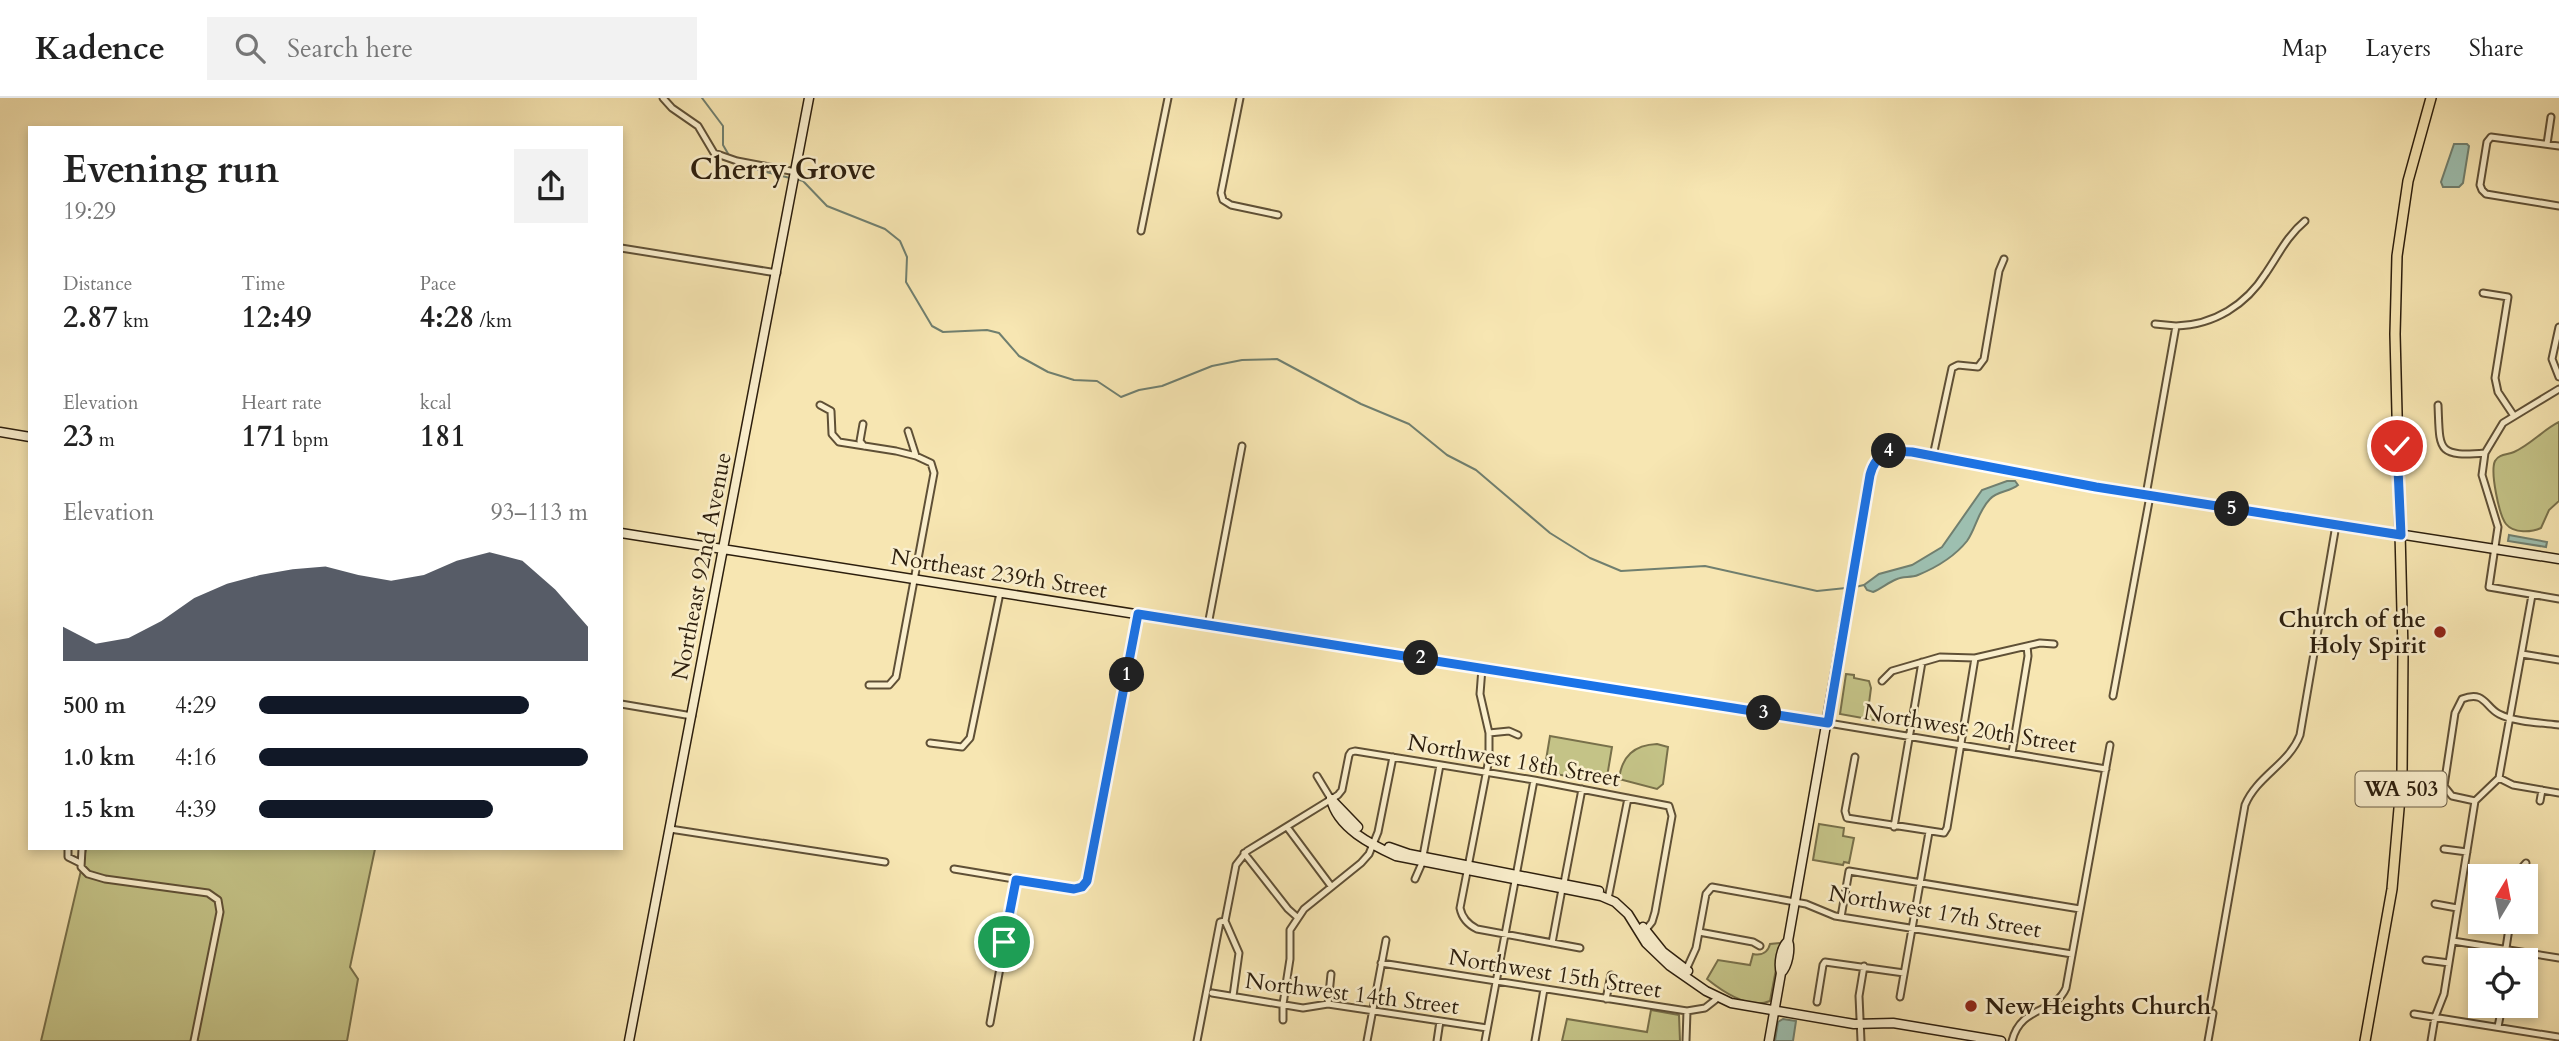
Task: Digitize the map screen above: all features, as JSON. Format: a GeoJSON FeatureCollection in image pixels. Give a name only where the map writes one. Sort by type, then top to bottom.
{"type":"FeatureCollection","features":[{"type":"Feature","properties":{"kind":"main road","name":"WA 503"},"geometry":{"type":"LineString","coordinates":[[2365,1041],[2392,889],[2400,815],[2403,718],[2401,535],[2395,368],[2396,266],[2407,181],[2431,98]]}},
{"type":"Feature","properties":{"kind":"street"},"geometry":{"type":"LineString","coordinates":[[663,98],[672,108],[698,126],[714,153],[737,161],[796,172]]}},
{"type":"Feature","properties":{"kind":"street","name":"Northeast 92nd Avenue"},"geometry":{"type":"LineString","coordinates":[[629,1041],[809,98]]}},
{"type":"Feature","properties":{"kind":"street"},"geometry":{"type":"LineString","coordinates":[[1141,231],[1168,98]]}},
{"type":"Feature","properties":{"kind":"street"},"geometry":{"type":"LineString","coordinates":[[1240,98],[1221,193],[1223,200],[1231,205],[1278,215]]}},
{"type":"Feature","properties":{"kind":"street"},"geometry":{"type":"LineString","coordinates":[[2547,144],[2551,117]]}},
{"type":"Feature","properties":{"kind":"street"},"geometry":{"type":"LineString","coordinates":[[2559,146],[2495,136],[2489,138],[2480,185],[2486,194],[2559,206]]}},
{"type":"Feature","properties":{"kind":"street"},"geometry":{"type":"LineString","coordinates":[[2155,324],[2176,326],[2217,317],[2243,301],[2261,281],[2288,237],[2305,221]]}},
{"type":"Feature","properties":{"kind":"street"},"geometry":{"type":"LineString","coordinates":[[623,248],[777,274]]}},
{"type":"Feature","properties":{"kind":"street"},"geometry":{"type":"LineString","coordinates":[[1933,456],[1951,370],[1956,365],[1978,367],[1984,359],[2000,267],[2004,259]]}},
{"type":"Feature","properties":{"kind":"street"},"geometry":{"type":"LineString","coordinates":[[2483,293],[2508,297],[2495,378],[2498,392],[2514,416]]}},
{"type":"Feature","properties":{"kind":"street"},"geometry":{"type":"LineString","coordinates":[[2113,696],[2176,326]]}},
{"type":"Feature","properties":{"kind":"street"},"geometry":{"type":"LineString","coordinates":[[2559,327],[2552,359],[2559,377]]}},
{"type":"Feature","properties":{"kind":"street"},"geometry":{"type":"LineString","coordinates":[[2559,389],[2497,429],[2482,464],[2490,507],[2498,524],[2489,587],[2559,599]]}},
{"type":"Feature","properties":{"kind":"street"},"geometry":{"type":"LineString","coordinates":[[820,405],[831,411],[832,434],[835,440],[843,444],[916,456],[931,463],[934,473],[896,677],[889,685],[869,685]]}},
{"type":"Feature","properties":{"kind":"street"},"geometry":{"type":"LineString","coordinates":[[2438,405],[2440,439],[2446,451],[2458,455],[2485,453]]}},
{"type":"Feature","properties":{"kind":"street"},"geometry":{"type":"LineString","coordinates":[[863,424],[860,442],[864,446]]}},
{"type":"Feature","properties":{"kind":"street"},"geometry":{"type":"LineString","coordinates":[[908,431],[916,456]]}},
{"type":"Feature","properties":{"kind":"street"},"geometry":{"type":"LineString","coordinates":[[0,432],[28,437]]}},
{"type":"Feature","properties":{"kind":"street"},"geometry":{"type":"LineString","coordinates":[[1208,625],[1242,446]]}},
{"type":"Feature","properties":{"kind":"street"},"geometry":{"type":"LineString","coordinates":[[1769,1041],[1790,945],[1788,941],[1870,475],[1877,458],[1892,450],[1933,456],[2148,496],[2559,559]]}},
{"type":"Feature","properties":{"kind":"street"},"geometry":{"type":"LineString","coordinates":[[2210,1005],[2245,804],[2253,788],[2292,750],[2300,735],[2336,525]]}},
{"type":"Feature","properties":{"kind":"street","name":"Northeast 239th Street"},"geometry":{"type":"LineString","coordinates":[[623,533],[1828,723]]}},
{"type":"Feature","properties":{"kind":"street"},"geometry":{"type":"LineString","coordinates":[[930,743],[962,747],[971,738],[1000,593]]}},
{"type":"Feature","properties":{"kind":"street"},"geometry":{"type":"LineString","coordinates":[[2431,1041],[2435,1017],[2444,994],[2475,801],[2498,778],[2532,595]]}},
{"type":"Feature","properties":{"kind":"street"},"geometry":{"type":"LineString","coordinates":[[954,869],[1074,889],[1082,887],[1087,879],[1138,614]]}},
{"type":"Feature","properties":{"kind":"street"},"geometry":{"type":"LineString","coordinates":[[1882,681],[1892,671],[1943,657],[1975,659],[2040,643],[2054,644]]}},
{"type":"Feature","properties":{"kind":"street"},"geometry":{"type":"LineString","coordinates":[[2012,753],[2028,656],[2027,646]]}},
{"type":"Feature","properties":{"kind":"street"},"geometry":{"type":"LineString","coordinates":[[2522,654],[2559,660]]}},
{"type":"Feature","properties":{"kind":"street"},"geometry":{"type":"LineString","coordinates":[[1855,757],[1846,816],[1851,820],[1944,833],[1975,659]]}},
{"type":"Feature","properties":{"kind":"street"},"geometry":{"type":"LineString","coordinates":[[1894,827],[1923,662]]}},
{"type":"Feature","properties":{"kind":"street"},"geometry":{"type":"LineString","coordinates":[[1482,668],[1480,695],[1489,733],[1487,772],[1460,908],[1465,920],[1477,929],[1580,948]]}},
{"type":"Feature","properties":{"kind":"street"},"geometry":{"type":"LineString","coordinates":[[2475,801],[2457,798],[2447,791],[2443,781],[2455,713],[2462,699],[2479,698],[2498,714],[2559,725]]}},
{"type":"Feature","properties":{"kind":"street"},"geometry":{"type":"LineString","coordinates":[[623,704],[692,716]]}},
{"type":"Feature","properties":{"kind":"street","name":"Northwest 20th Street"},"geometry":{"type":"LineString","coordinates":[[1828,723],[2106,769]]}},
{"type":"Feature","properties":{"kind":"street"},"geometry":{"type":"LineString","coordinates":[[1489,733],[1509,731],[1518,735]]}},
{"type":"Feature","properties":{"kind":"street"},"geometry":{"type":"LineString","coordinates":[[2012,1041],[2019,1023],[2060,997],[2068,981],[2110,745]]}},
{"type":"Feature","properties":{"kind":"street","name":"Northwest 18th Street"},"geometry":{"type":"LineString","coordinates":[[1331,799],[1342,790],[1351,752],[1487,772],[1665,804],[1671,808],[1672,816],[1653,922],[1643,933]]}},
{"type":"Feature","properties":{"kind":"street"},"geometry":{"type":"LineString","coordinates":[[1283,1020],[1290,963],[1289,934],[1297,917],[1311,902],[1361,863],[1374,843],[1393,757]]}},
{"type":"Feature","properties":{"kind":"street"},"geometry":{"type":"LineString","coordinates":[[1415,879],[1423,860],[1440,765]]}},
{"type":"Feature","properties":{"kind":"street"},"geometry":{"type":"LineString","coordinates":[[1317,776],[1331,799],[1333,808],[1350,828],[1396,856],[1609,896],[1628,914],[1651,948],[1716,996],[1737,1005],[1860,1023],[1893,1023],[2001,1041]]}},
{"type":"Feature","properties":{"kind":"street"},"geometry":{"type":"LineString","coordinates":[[2498,778],[2513,785],[2559,793]]}},
{"type":"Feature","properties":{"kind":"street"},"geometry":{"type":"LineString","coordinates":[[1485,1041],[1534,780]]}},
{"type":"Feature","properties":{"kind":"street"},"geometry":{"type":"LineString","coordinates":[[1552,943],[1581,789]]}},
{"type":"Feature","properties":{"kind":"street"},"geometry":{"type":"LineString","coordinates":[[2540,801],[2542,790]]}},
{"type":"Feature","properties":{"kind":"street"},"geometry":{"type":"LineString","coordinates":[[1609,896],[1628,798]]}},
{"type":"Feature","properties":{"kind":"street"},"geometry":{"type":"LineString","coordinates":[[1233,996],[1239,953],[1225,921],[1239,859],[1244,853],[1331,799]]}},
{"type":"Feature","properties":{"kind":"street"},"geometry":{"type":"LineString","coordinates":[[1287,827],[1331,887]]}},
{"type":"Feature","properties":{"kind":"street"},"geometry":{"type":"LineString","coordinates":[[670,829],[884,862]]}},
{"type":"Feature","properties":{"kind":"street"},"geometry":{"type":"LineString","coordinates":[[1900,997],[1929,832]]}},
{"type":"Feature","properties":{"kind":"street"},"geometry":{"type":"LineString","coordinates":[[2444,849],[2467,852]]}},
{"type":"Feature","properties":{"kind":"street"},"geometry":{"type":"LineString","coordinates":[[68,850],[68,857],[81,865],[88,874],[105,879],[208,893],[218,900],[220,912],[194,1041]]}},
{"type":"Feature","properties":{"kind":"street"},"geometry":{"type":"LineString","coordinates":[[81,865],[82,850]]}},
{"type":"Feature","properties":{"kind":"street"},"geometry":{"type":"LineString","coordinates":[[1244,853],[1297,917]]}},
{"type":"Feature","properties":{"kind":"street"},"geometry":{"type":"LineString","coordinates":[[1841,917],[1849,871],[2080,909]]}},
{"type":"Feature","properties":{"kind":"street"},"geometry":{"type":"LineString","coordinates":[[990,1023],[1016,880]]}},
{"type":"Feature","properties":{"kind":"street","name":"Northwest 17th Street"},"geometry":{"type":"LineString","coordinates":[[1699,932],[1706,894],[1710,888],[1795,902],[1841,917],[2072,954]]}},
{"type":"Feature","properties":{"kind":"street"},"geometry":{"type":"LineString","coordinates":[[2435,904],[2458,908]]}},
{"type":"Feature","properties":{"kind":"street"},"geometry":{"type":"LineString","coordinates":[[1198,1041],[1220,922],[1225,921]]}},
{"type":"Feature","properties":{"kind":"street"},"geometry":{"type":"LineString","coordinates":[[1685,972],[1694,956],[1699,932],[1753,942],[1760,946]]}},
{"type":"Feature","properties":{"kind":"street"},"geometry":{"type":"LineString","coordinates":[[2453,942],[2506,948],[2508,934]]}},
{"type":"Feature","properties":{"kind":"street"},"geometry":{"type":"LineString","coordinates":[[1367,1041],[1386,940]]}},
{"type":"Feature","properties":{"kind":"street"},"geometry":{"type":"LineString","coordinates":[[2538,954],[2559,958]]}},
{"type":"Feature","properties":{"kind":"street"},"geometry":{"type":"LineString","coordinates":[[2427,960],[2449,963]]}},
{"type":"Feature","properties":{"kind":"street"},"geometry":{"type":"LineString","coordinates":[[1817,1002],[1825,961],[1904,973]]}},
{"type":"Feature","properties":{"kind":"street","name":"Northwest 15th Street"},"geometry":{"type":"LineString","coordinates":[[1381,963],[1687,1011],[1705,1008],[1716,996]]}},
{"type":"Feature","properties":{"kind":"street"},"geometry":{"type":"LineString","coordinates":[[1861,1041],[1860,993],[1864,966]]}},
{"type":"Feature","properties":{"kind":"street"},"geometry":{"type":"LineString","coordinates":[[1328,1004],[1331,974]]}},
{"type":"Feature","properties":{"kind":"street"},"geometry":{"type":"LineString","coordinates":[[1606,999],[1611,975]]}},
{"type":"Feature","properties":{"kind":"street"},"geometry":{"type":"LineString","coordinates":[[1535,1041],[1544,989]]}},
{"type":"Feature","properties":{"kind":"street","name":"Northwest 14th Street"},"geometry":{"type":"LineString","coordinates":[[1212,993],[1303,1008],[1328,1004],[1487,1028]]}},
{"type":"Feature","properties":{"kind":"street"},"geometry":{"type":"LineString","coordinates":[[1686,1041],[1687,1011]]}},
{"type":"Feature","properties":{"kind":"street"},"geometry":{"type":"LineString","coordinates":[[2208,1041],[2213,1013]]}},
{"type":"Feature","properties":{"kind":"street"},"geometry":{"type":"LineString","coordinates":[[2414,1014],[2558,1037]]}},
{"type":"Feature","properties":{"kind":"street"},"geometry":{"type":"LineString","coordinates":[[2498,1027],[2500,1018]]}},
{"type":"Feature","properties":{"kind":"street"},"geometry":{"type":"LineString","coordinates":[[1437,1041],[1440,1021]]}},
{"type":"Feature","properties":{"kind":"shaded area"},"geometry":{"type":"Polygon","coordinates":[[[2454,144],[2469,146],[2463,183],[2459,187],[2443,187],[2441,182],[2454,144]]]}},
{"type":"Feature","properties":{"kind":"shaded area"},"geometry":{"type":"Polygon","coordinates":[[[2559,422],[2559,501],[2549,510],[2541,528],[2518,531],[2509,527],[2503,519],[2494,483],[2495,461],[2520,449],[2559,422]]]}},
{"type":"Feature","properties":{"kind":"shaded area"},"geometry":{"type":"Polygon","coordinates":[[[2007,481],[2015,481],[2018,485],[1990,499],[1967,541],[1951,557],[1918,575],[1899,578],[1873,592],[1867,590],[1864,585],[1879,574],[1912,565],[1942,547],[1982,490],[2007,481]]]}},
{"type":"Feature","properties":{"kind":"shaded area"},"geometry":{"type":"Polygon","coordinates":[[[2509,535],[2547,542],[2546,547],[2508,541],[2509,535]]]}},
{"type":"Feature","properties":{"kind":"shaded area"},"geometry":{"type":"Polygon","coordinates":[[[1846,674],[1869,681],[1871,688],[1868,711],[1886,714],[1885,722],[1840,714],[1846,674]]]}},
{"type":"Feature","properties":{"kind":"shaded area"},"geometry":{"type":"Polygon","coordinates":[[[1550,736],[1612,747],[1606,783],[1544,772],[1550,736]]]}},
{"type":"Feature","properties":{"kind":"shaded area"},"geometry":{"type":"Polygon","coordinates":[[[1657,744],[1668,747],[1663,784],[1657,789],[1619,779],[1623,764],[1630,753],[1657,744]]]}},
{"type":"Feature","properties":{"kind":"shaded area"},"geometry":{"type":"Polygon","coordinates":[[[1819,824],[1844,828],[1843,836],[1854,838],[1849,863],[1844,862],[1843,865],[1813,860],[1819,824]]]}},
{"type":"Feature","properties":{"kind":"shaded area"},"geometry":{"type":"Polygon","coordinates":[[[86,850],[375,850],[350,967],[358,979],[347,1041],[41,1041],[86,850]]]}},
{"type":"Feature","properties":{"kind":"shaded area"},"geometry":{"type":"Polygon","coordinates":[[[1781,943],[1770,1001],[1745,1001],[1728,994],[1707,979],[1718,960],[1750,965],[1753,954],[1764,953],[1770,944],[1781,943]]]}},
{"type":"Feature","properties":{"kind":"shaded area"},"geometry":{"type":"Polygon","coordinates":[[[1651,1010],[1679,1015],[1680,1041],[1562,1041],[1567,1019],[1647,1032],[1651,1010]]]}},
{"type":"Feature","properties":{"kind":"shaded area"},"geometry":{"type":"Polygon","coordinates":[[[1783,1019],[1796,1021],[1793,1041],[1775,1041],[1778,1022],[1783,1019]]]}},
{"type":"Feature","properties":{"kind":"waterway"},"geometry":{"type":"LineString","coordinates":[[702,98],[723,126],[723,145],[730,157]]}},
{"type":"Feature","properties":{"kind":"waterway"},"geometry":{"type":"LineString","coordinates":[[733,161],[735,164],[790,178]]}},
{"type":"Feature","properties":{"kind":"waterway"},"geometry":{"type":"LineString","coordinates":[[796,179],[803,181],[827,206],[885,229],[900,241],[907,257],[906,282],[932,326],[943,332],[987,330],[999,333],[1019,356],[1048,372],[1074,380],[1097,381],[1121,397],[1162,386],[1212,366],[1242,360],[1277,359],[1361,404],[1409,424],[1447,455],[1476,470],[1550,533],[1590,558],[1621,571],[1705,566],[1817,591],[1846,588]]}},
{"type":"Feature","properties":{"kind":"waterway"},"geometry":{"type":"LineString","coordinates":[[1855,587],[1864,585]]}},
{"type":"Feature","properties":{"kind":"place","name":"Church of the Holy Spirit"},"geometry":{"type":"Point","coordinates":[2440,632]}},
{"type":"Feature","properties":{"kind":"place","name":"New Heights Church"},"geometry":{"type":"Point","coordinates":[1971,1006]}},
{"type":"Feature","properties":{"kind":"district","name":"Cherry Grove"},"geometry":{"type":"Point","coordinates":[783,169]}},
{"type":"Feature","properties":{"kind":"route"},"geometry":{"type":"LineString","coordinates":[[1004,942],[1016,880],[1074,889],[1086,884],[1138,614],[1828,723],[1870,475],[1874,462],[1885,453],[1892,450],[1912,452],[2096,487],[2401,535],[2397,446]]}}]}
